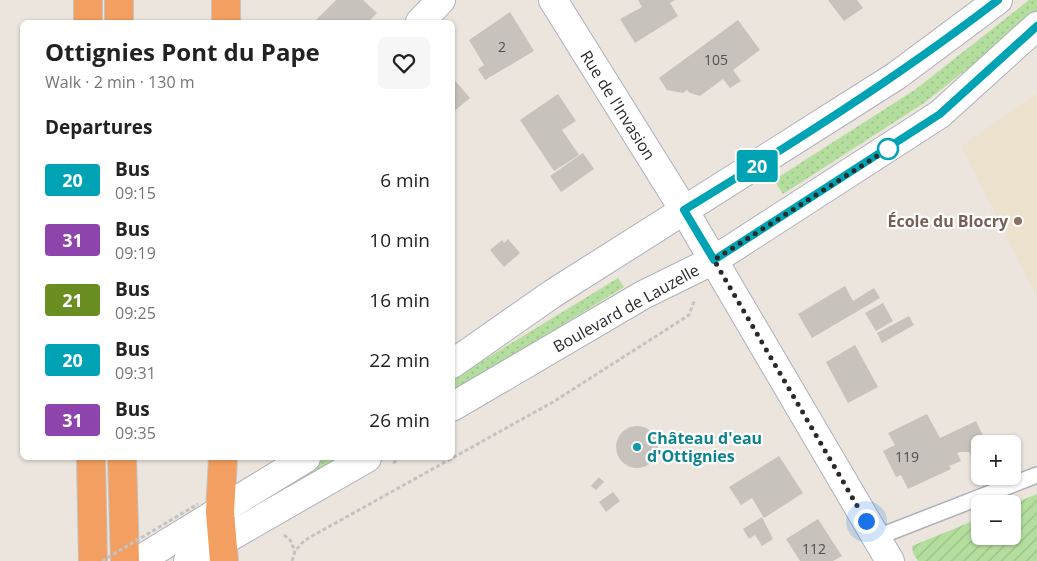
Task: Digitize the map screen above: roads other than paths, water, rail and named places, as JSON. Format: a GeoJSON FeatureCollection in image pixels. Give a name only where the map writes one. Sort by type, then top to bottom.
{"type":"FeatureCollection","features":[{"type":"Feature","properties":{"kind":"highway"},"geometry":{"type":"LineString","coordinates":[[88,0],[88,20]]}},
{"type":"Feature","properties":{"kind":"highway"},"geometry":{"type":"LineString","coordinates":[[119,20],[120,0]]}},
{"type":"Feature","properties":{"kind":"highway"},"geometry":{"type":"LineString","coordinates":[[226,0],[226,20]]}},
{"type":"Feature","properties":{"kind":"highway"},"geometry":{"type":"LineString","coordinates":[[91,460],[93,561]]}},
{"type":"Feature","properties":{"kind":"highway"},"geometry":{"type":"LineString","coordinates":[[122,460],[125,561]]}},
{"type":"Feature","properties":{"kind":"highway"},"geometry":{"type":"LineString","coordinates":[[209,554],[206,513],[221,460]]}},
{"type":"Feature","properties":{"kind":"main road"},"geometry":{"type":"LineString","coordinates":[[422,20],[441,0]]}},
{"type":"Feature","properties":{"kind":"main road","name":"Rue de l'Invasion"},"geometry":{"type":"LineString","coordinates":[[553,0],[714,260]]}},
{"type":"Feature","properties":{"kind":"main road"},"geometry":{"type":"LineString","coordinates":[[455,362],[552,294],[754,168],[896,76],[998,0]]}},
{"type":"Feature","properties":{"kind":"main road","name":"Boulevard de Lauzelle"},"geometry":{"type":"LineString","coordinates":[[455,405],[643,295],[714,260],[940,114],[1037,26]]}},
{"type":"Feature","properties":{"kind":"main road"},"geometry":{"type":"LineString","coordinates":[[714,260],[890,561]]}},
{"type":"Feature","properties":{"kind":"main road"},"geometry":{"type":"LineString","coordinates":[[138,561],[206,513],[302,460]]}},
{"type":"Feature","properties":{"kind":"main road"},"geometry":{"type":"LineString","coordinates":[[209,554],[364,460]]}},
{"type":"Feature","properties":{"kind":"lane"},"geometry":{"type":"LineString","coordinates":[[875,538],[1037,474]]}},
{"type":"Feature","properties":{"kind":"place","name":"École du Blocry"},"geometry":{"type":"Point","coordinates":[1018,221]}},
{"type":"Feature","properties":{"kind":"place","name":"Château d'eau d'Ottignies"},"geometry":{"type":"Point","coordinates":[637,447]}}]}
